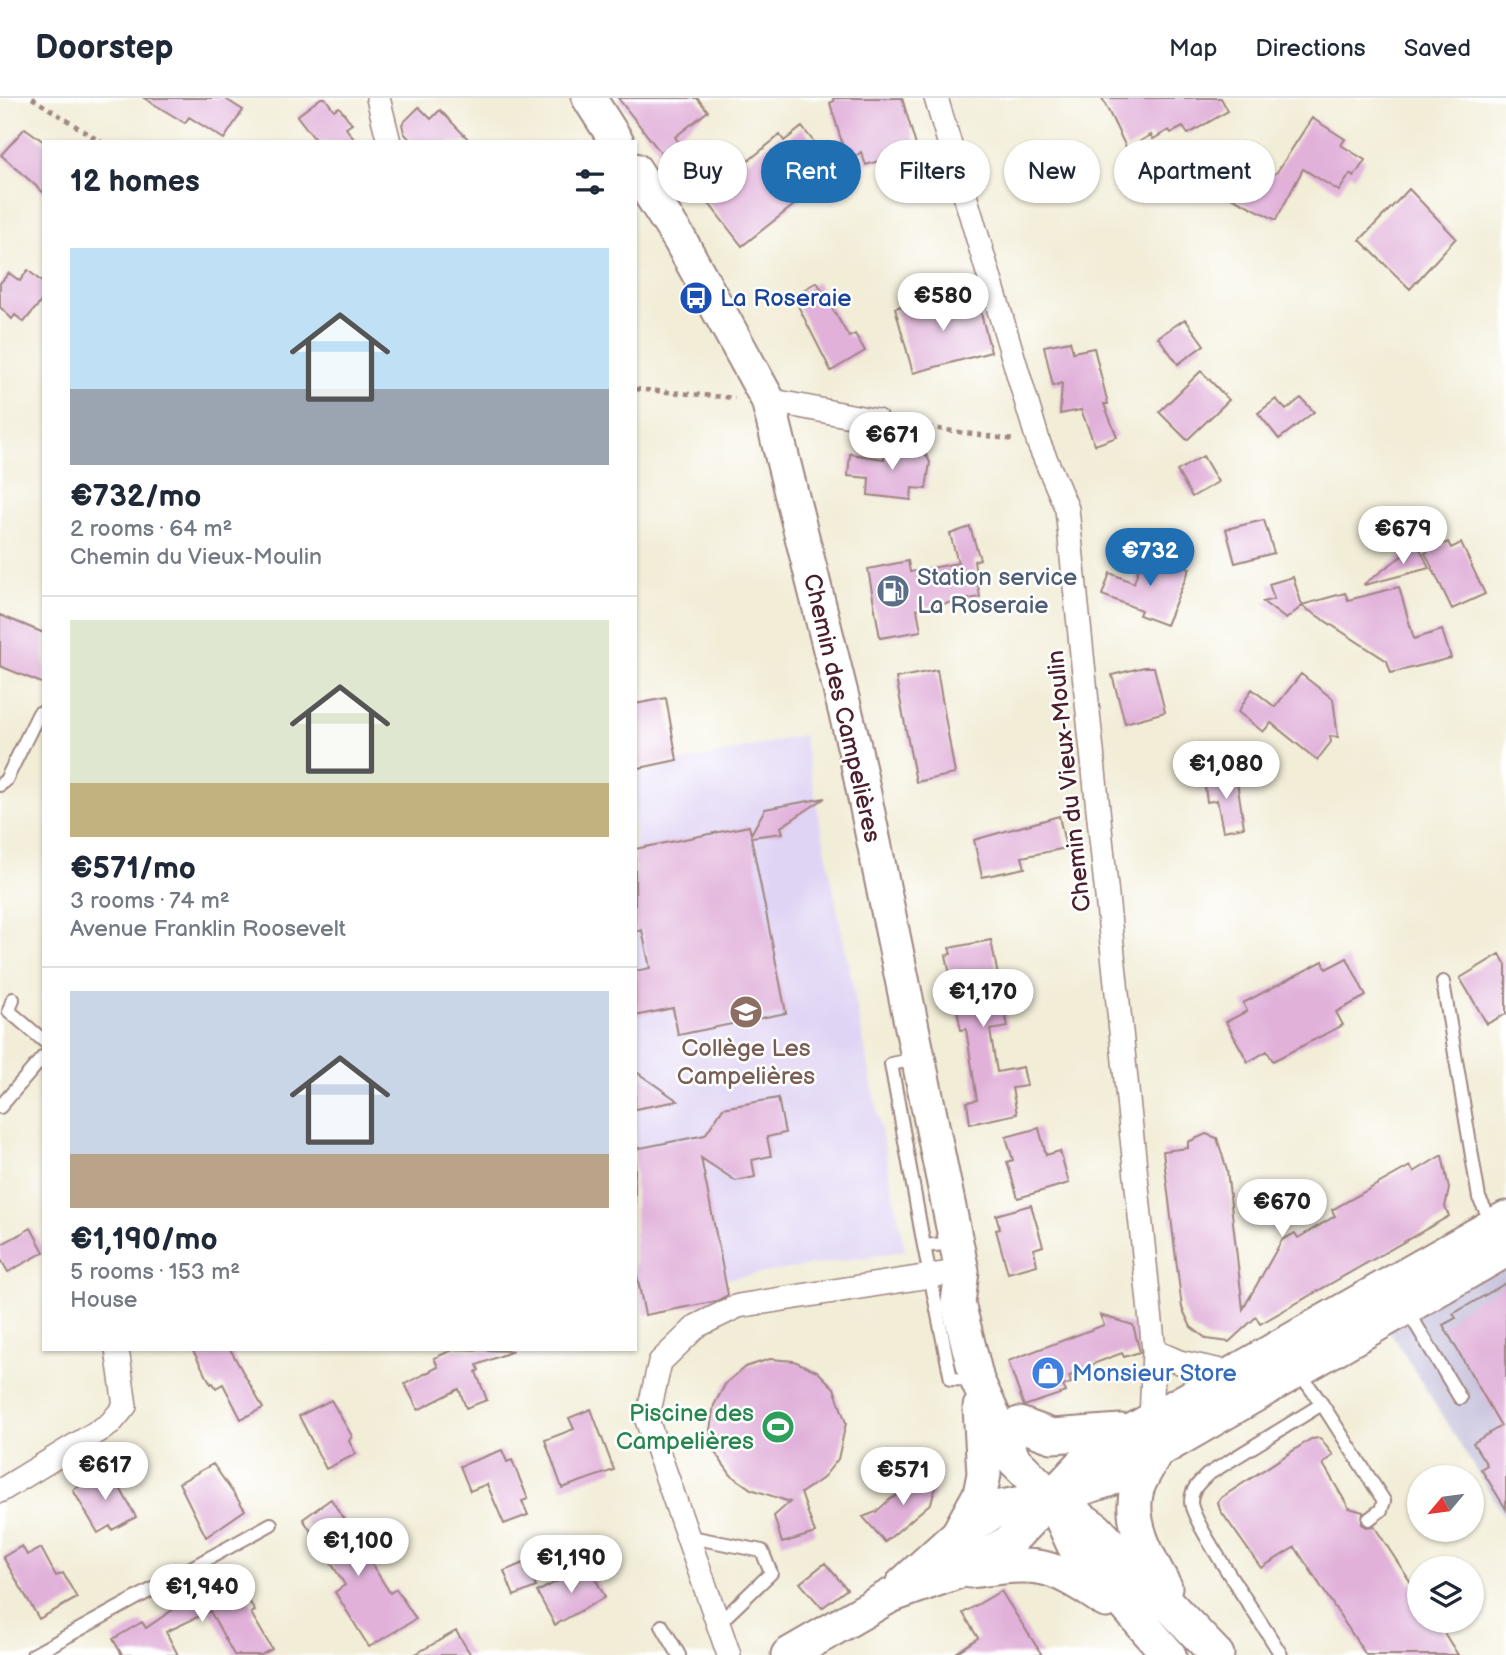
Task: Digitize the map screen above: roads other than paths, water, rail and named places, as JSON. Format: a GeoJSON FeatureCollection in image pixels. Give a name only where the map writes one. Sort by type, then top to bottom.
{"type":"FeatureCollection","features":[{"type":"Feature","properties":{"kind":"main road"},"geometry":{"type":"LineString","coordinates":[[589,98],[616,140]]}},
{"type":"Feature","properties":{"kind":"main road","name":"Chemin des Campelières"},"geometry":{"type":"LineString","coordinates":[[637,173],[680,240],[768,400],[855,750],[917,1058],[947,1263],[977,1380],[1014,1460],[1052,1499]]}},
{"type":"Feature","properties":{"kind":"main road"},"geometry":{"type":"LineString","coordinates":[[890,1596],[957,1535],[1001,1507],[1052,1499],[1108,1480],[1147,1433],[1239,1386],[1503,1235]]}},
{"type":"Feature","properties":{"kind":"main road","name":"Chemin des Campelières"},"geometry":{"type":"LineString","coordinates":[[947,1263],[979,1297],[999,1374],[1018,1424],[1035,1450],[1052,1499]]}},
{"type":"Feature","properties":{"kind":"main road"},"geometry":{"type":"LineString","coordinates":[[1239,1386],[1297,1370],[1398,1294]]}},
{"type":"Feature","properties":{"kind":"main road"},"geometry":{"type":"LineString","coordinates":[[957,1535],[980,1494],[984,1474],[983,1429],[977,1380]]}},
{"type":"Feature","properties":{"kind":"main road"},"geometry":{"type":"LineString","coordinates":[[1018,1424],[1052,1436],[1147,1433]]}},
{"type":"Feature","properties":{"kind":"main road"},"geometry":{"type":"LineString","coordinates":[[1147,1433],[1133,1517],[1152,1564],[1185,1622]]}},
{"type":"Feature","properties":{"kind":"main road"},"geometry":{"type":"LineString","coordinates":[[788,1655],[890,1596],[957,1572],[1009,1542],[1052,1499]]}},
{"type":"Feature","properties":{"kind":"main road"},"geometry":{"type":"LineString","coordinates":[[1052,1499],[1074,1546],[1169,1655]]}},
{"type":"Feature","properties":{"kind":"main road"},"geometry":{"type":"LineString","coordinates":[[1052,1499],[1096,1529],[1217,1655]]}},
{"type":"Feature","properties":{"kind":"main road"},"geometry":{"type":"LineString","coordinates":[[957,1572],[1039,1565],[1069,1576],[1137,1621]]}},
{"type":"Feature","properties":{"kind":"street"},"geometry":{"type":"LineString","coordinates":[[378,98],[388,140]]}},
{"type":"Feature","properties":{"kind":"street","name":"Chemin du Vieux-Moulin"},"geometry":{"type":"LineString","coordinates":[[936,98],[1039,444],[1067,509],[1154,1351],[1147,1433]]}},
{"type":"Feature","properties":{"kind":"street"},"geometry":{"type":"LineString","coordinates":[[768,400],[877,421]]}},
{"type":"Feature","properties":{"kind":"street"},"geometry":{"type":"LineString","coordinates":[[729,1655],[647,1420],[660,1362],[697,1326],[738,1306],[947,1263]]}},
{"type":"Feature","properties":{"kind":"street"},"geometry":{"type":"LineString","coordinates":[[0,1492],[110,1424],[125,1406],[117,1351]]}},
{"type":"Feature","properties":{"kind":"street"},"geometry":{"type":"LineString","coordinates":[[1154,1351],[1239,1386]]}},
{"type":"Feature","properties":{"kind":"lane"},"geometry":{"type":"LineString","coordinates":[[0,785],[6,780],[39,713]]}},
{"type":"Feature","properties":{"kind":"lane"},"geometry":{"type":"LineString","coordinates":[[1443,982],[1479,1198],[1503,1235]]}},
{"type":"Feature","properties":{"kind":"lane"},"geometry":{"type":"LineString","coordinates":[[13,999],[9,1012],[42,1039]]}},
{"type":"Feature","properties":{"kind":"lane"},"geometry":{"type":"LineString","coordinates":[[0,1107],[42,1058]]}},
{"type":"Feature","properties":{"kind":"lane"},"geometry":{"type":"LineString","coordinates":[[1398,1294],[1460,1398]]}},
{"type":"Feature","properties":{"kind":"lane"},"geometry":{"type":"LineString","coordinates":[[1297,1370],[1384,1501],[1381,1510],[1369,1519]]}},
{"type":"Feature","properties":{"kind":"lane"},"geometry":{"type":"LineString","coordinates":[[1282,1655],[1201,1527],[1191,1501],[1194,1487],[1207,1475],[1322,1404]]}},
{"type":"Feature","properties":{"kind":"lane"},"geometry":{"type":"LineString","coordinates":[[33,1655],[271,1524]]}},
{"type":"Feature","properties":{"kind":"lane"},"geometry":{"type":"LineString","coordinates":[[686,1536],[762,1551],[771,1573],[718,1624]]}},
{"type":"Feature","properties":{"kind":"lane"},"geometry":{"type":"LineString","coordinates":[[662,1626],[679,1655]]}},
{"type":"Feature","properties":{"kind":"place","name":"La Roseraie"},"geometry":{"type":"Point","coordinates":[696,298]}},
{"type":"Feature","properties":{"kind":"place","name":"Station service La Roseraie"},"geometry":{"type":"Point","coordinates":[893,591]}},
{"type":"Feature","properties":{"kind":"place","name":"Collège Les Campelières"},"geometry":{"type":"Point","coordinates":[746,1012]}},
{"type":"Feature","properties":{"kind":"place","name":"Monsieur Store"},"geometry":{"type":"Point","coordinates":[1048,1373]}},
{"type":"Feature","properties":{"kind":"place","name":"Piscine des Campelières"},"geometry":{"type":"Point","coordinates":[778,1427]}}]}
